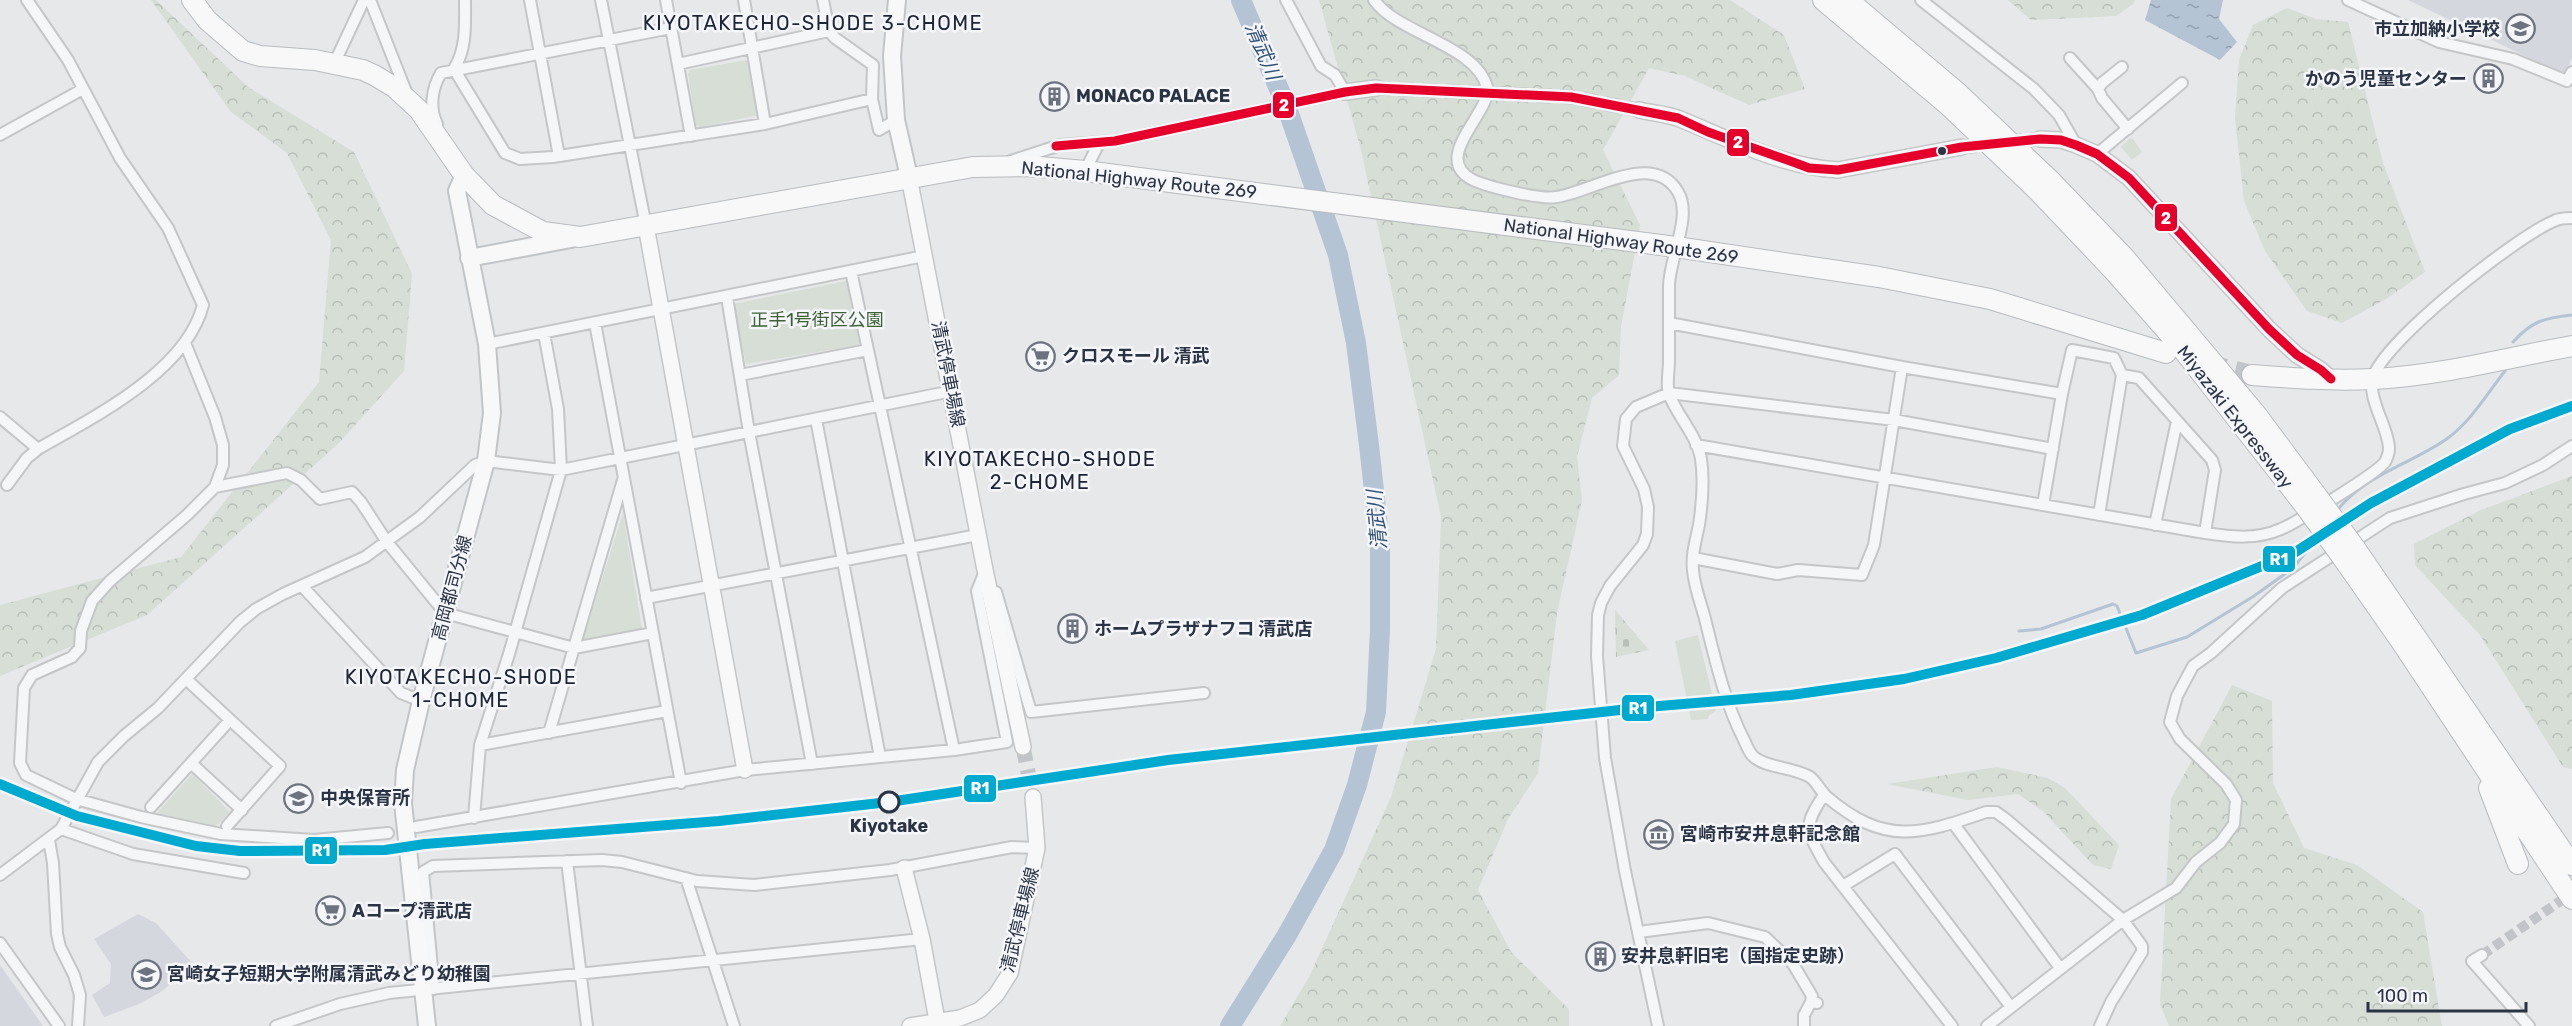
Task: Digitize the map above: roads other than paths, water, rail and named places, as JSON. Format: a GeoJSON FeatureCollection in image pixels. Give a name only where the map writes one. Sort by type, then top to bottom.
{"type":"FeatureCollection","features":[{"type":"Feature","properties":{"kind":"highway","name":"National Highway Route 269"},"geometry":{"type":"LineString","coordinates":[[192,0],[207,20],[243,51],[260,56],[315,60],[363,70],[394,87],[419,110],[464,175],[493,206],[543,232],[580,237],[909,177],[973,168],[1028,166],[1085,171],[1676,247],[1880,277],[1990,299],[2166,353]]}},
{"type":"Feature","properties":{"kind":"highway","name":"Miyazaki Expressway"},"geometry":{"type":"LineString","coordinates":[[1823,0],[1948,105],[2037,190],[2180,346],[2311,501]]}},
{"type":"Feature","properties":{"kind":"highway","name":"Miyazaki Expressway"},"geometry":{"type":"LineString","coordinates":[[1848,0],[1958,93],[2049,179],[2125,258],[2256,414],[2311,501],[2572,865]]}},
{"type":"Feature","properties":{"kind":"highway"},"geometry":{"type":"LineString","coordinates":[[2252,375],[2331,379],[2414,376],[2572,346]]}},
{"type":"Feature","properties":{"kind":"highway","name":"Miyazaki Expressway"},"geometry":{"type":"LineString","coordinates":[[2349,553],[2400,640],[2572,899]]}},
{"type":"Feature","properties":{"kind":"highway"},"geometry":{"type":"LineString","coordinates":[[2477,757],[2518,864]]}},
{"type":"Feature","properties":{"kind":"main road"},"geometry":{"type":"LineString","coordinates":[[897,0],[892,56],[896,120],[909,177]]}},
{"type":"Feature","properties":{"kind":"main road","name":"高岡都司分線"},"geometry":{"type":"LineString","coordinates":[[428,1026],[429,989],[403,803],[405,770],[486,461],[492,413],[487,344],[457,191],[464,175]]}},
{"type":"Feature","properties":{"kind":"main road"},"geometry":{"type":"LineString","coordinates":[[469,258],[580,237]]}},
{"type":"Feature","properties":{"kind":"street"},"geometry":{"type":"LineString","coordinates":[[7,485],[27,458],[38,449],[110,406],[146,380],[185,342],[200,319],[203,305],[168,228],[120,158],[68,60],[27,0]]}},
{"type":"Feature","properties":{"kind":"street"},"geometry":{"type":"LineString","coordinates":[[334,64],[363,0]]}},
{"type":"Feature","properties":{"kind":"street"},"geometry":{"type":"LineString","coordinates":[[370,0],[410,102]]}},
{"type":"Feature","properties":{"kind":"street"},"geometry":{"type":"LineString","coordinates":[[454,69],[460,59],[465,40],[465,0]]}},
{"type":"Feature","properties":{"kind":"street"},"geometry":{"type":"LineString","coordinates":[[530,0],[559,156]]}},
{"type":"Feature","properties":{"kind":"street"},"geometry":{"type":"LineString","coordinates":[[601,0],[646,226],[745,770]]}},
{"type":"Feature","properties":{"kind":"street"},"geometry":{"type":"LineString","coordinates":[[666,0],[691,135]]}},
{"type":"Feature","properties":{"kind":"street"},"geometry":{"type":"LineString","coordinates":[[744,0],[765,124]]}},
{"type":"Feature","properties":{"kind":"street"},"geometry":{"type":"LineString","coordinates":[[823,0],[829,31],[835,38],[873,65],[872,99],[879,130],[896,120]]}},
{"type":"Feature","properties":{"kind":"street"},"geometry":{"type":"LineString","coordinates":[[1286,0],[1321,66],[1335,75],[1338,94]]}},
{"type":"Feature","properties":{"kind":"street"},"geometry":{"type":"LineString","coordinates":[[1374,0],[1395,19],[1463,58],[1486,84],[1487,95],[1484,104],[1459,148],[1458,160],[1467,176],[1486,185],[1548,198],[1624,176],[1651,174],[1670,183],[1680,195],[1683,209],[1676,247],[1668,272],[1669,393],[1701,457],[1699,520],[1692,573],[1730,712],[1751,755],[1759,760],[1812,778],[1824,795],[1862,821],[1896,831],[1914,833],[1996,812],[2123,920],[2142,946],[2142,952],[2110,1002],[2100,1026]]}},
{"type":"Feature","properties":{"kind":"street"},"geometry":{"type":"LineString","coordinates":[[1921,0],[2034,89],[2059,115],[2076,145]]}},
{"type":"Feature","properties":{"kind":"street"},"geometry":{"type":"LineString","coordinates":[[2348,0],[2439,42],[2513,59],[2567,81],[2572,72]]}},
{"type":"Feature","properties":{"kind":"street"},"geometry":{"type":"LineString","coordinates":[[464,175],[432,113],[435,82],[441,73],[671,27]]}},
{"type":"Feature","properties":{"kind":"street"},"geometry":{"type":"LineString","coordinates":[[678,64],[829,31]]}},
{"type":"Feature","properties":{"kind":"street"},"geometry":{"type":"LineString","coordinates":[[2070,58],[2098,89],[2102,98],[2128,129]]}},
{"type":"Feature","properties":{"kind":"street"},"geometry":{"type":"LineString","coordinates":[[2098,89],[2122,67]]}},
{"type":"Feature","properties":{"kind":"street"},"geometry":{"type":"LineString","coordinates":[[454,69],[505,153],[520,159],[559,156],[765,124],[872,99]]}},
{"type":"Feature","properties":{"kind":"street"},"geometry":{"type":"LineString","coordinates":[[2097,154],[2182,83]]}},
{"type":"Feature","properties":{"kind":"street"},"geometry":{"type":"LineString","coordinates":[[973,168],[1013,160],[1060,145],[1115,141],[1376,88]]}},
{"type":"Feature","properties":{"kind":"street"},"geometry":{"type":"LineString","coordinates":[[0,135],[83,89]]}},
{"type":"Feature","properties":{"kind":"street"},"geometry":{"type":"LineString","coordinates":[[1639,110],[1678,118],[1708,132],[1818,169],[1838,170],[1962,147]]}},
{"type":"Feature","properties":{"kind":"street"},"geometry":{"type":"LineString","coordinates":[[2040,139],[2061,140],[2097,154],[2129,178],[2269,329],[2297,355],[2331,379]]}},
{"type":"Feature","properties":{"kind":"street"},"geometry":{"type":"LineString","coordinates":[[1085,171],[1099,143]]}},
{"type":"Feature","properties":{"kind":"street","name":"清武停車場線"},"geometry":{"type":"LineString","coordinates":[[909,177],[978,535],[1023,747]]}},
{"type":"Feature","properties":{"kind":"street"},"geometry":{"type":"LineString","coordinates":[[1696,445],[2205,533],[2243,538],[2282,529],[2372,473],[2386,461],[2389,449],[2375,401],[2372,379],[2382,361],[2474,272],[2556,220],[2572,218]]}},
{"type":"Feature","properties":{"kind":"street"},"geometry":{"type":"LineString","coordinates":[[487,344],[924,256]]}},
{"type":"Feature","properties":{"kind":"street"},"geometry":{"type":"LineString","coordinates":[[851,271],[954,750]]}},
{"type":"Feature","properties":{"kind":"street"},"geometry":{"type":"LineString","coordinates":[[727,297],[749,432],[813,764]]}},
{"type":"Feature","properties":{"kind":"street"},"geometry":{"type":"LineString","coordinates":[[595,323],[681,783]]}},
{"type":"Feature","properties":{"kind":"street"},"geometry":{"type":"LineString","coordinates":[[1669,323],[1902,367],[2062,394]]}},
{"type":"Feature","properties":{"kind":"street"},"geometry":{"type":"LineString","coordinates":[[474,819],[480,746],[561,470],[558,409],[544,333]]}},
{"type":"Feature","properties":{"kind":"street"},"geometry":{"type":"LineString","coordinates":[[185,342],[215,417],[223,445],[223,465],[215,487],[188,515],[110,581],[92,601],[81,631],[80,648],[72,657],[32,675],[24,688],[20,763],[26,775],[76,799],[141,817],[221,834],[314,840],[388,833]]}},
{"type":"Feature","properties":{"kind":"street"},"geometry":{"type":"LineString","coordinates":[[740,375],[868,350]]}},
{"type":"Feature","properties":{"kind":"street"},"geometry":{"type":"LineString","coordinates":[[2043,505],[2072,350],[2114,358],[2122,375],[2098,515]]}},
{"type":"Feature","properties":{"kind":"street"},"geometry":{"type":"LineString","coordinates":[[1693,558],[1777,574],[1798,570],[1862,575],[1874,545],[1902,367]]}},
{"type":"Feature","properties":{"kind":"street"},"geometry":{"type":"LineString","coordinates":[[2122,375],[2139,378],[2212,460],[2215,470],[2205,533]]}},
{"type":"Feature","properties":{"kind":"street"},"geometry":{"type":"LineString","coordinates":[[0,874],[19,858],[61,830],[98,762],[124,736],[158,708],[240,622],[256,609],[364,557],[387,542],[420,517],[475,465],[486,461],[561,470],[952,391]]}},
{"type":"Feature","properties":{"kind":"street"},"geometry":{"type":"LineString","coordinates":[[1658,1026],[1625,871],[1605,758],[1597,656],[1598,615],[1601,603],[1610,586],[1638,552],[1647,534],[1648,507],[1644,489],[1623,446],[1626,419],[1636,407],[1669,393],[1894,420],[2053,449]]}},
{"type":"Feature","properties":{"kind":"street"},"geometry":{"type":"LineString","coordinates":[[0,417],[38,449]]}},
{"type":"Feature","properties":{"kind":"street"},"geometry":{"type":"LineString","coordinates":[[816,419],[880,758]]}},
{"type":"Feature","properties":{"kind":"street"},"geometry":{"type":"LineString","coordinates":[[2156,525],[2177,421]]}},
{"type":"Feature","properties":{"kind":"street"},"geometry":{"type":"LineString","coordinates":[[1987,1026],[2123,920],[2176,888],[2196,862],[2220,843],[2234,824],[2236,800],[2226,784],[2180,739],[2170,722],[2177,696],[2193,666],[2211,653],[2282,588],[2390,518],[2505,483],[2543,465],[2572,446]]}},
{"type":"Feature","properties":{"kind":"street"},"geometry":{"type":"LineString","coordinates":[[215,487],[287,473],[301,480],[320,500],[352,492],[362,502],[387,542],[445,613],[574,648],[653,633]]}},
{"type":"Feature","properties":{"kind":"street"},"geometry":{"type":"LineString","coordinates":[[549,733],[624,477]]}},
{"type":"Feature","properties":{"kind":"street"},"geometry":{"type":"LineString","coordinates":[[646,598],[978,535]]}},
{"type":"Feature","properties":{"kind":"street"},"geometry":{"type":"LineString","coordinates":[[985,570],[997,593],[1031,712],[1204,693]]}},
{"type":"Feature","properties":{"kind":"street"},"geometry":{"type":"LineString","coordinates":[[416,827],[474,819],[745,770],[880,758],[1007,742],[977,591],[985,570]]}},
{"type":"Feature","properties":{"kind":"street"},"geometry":{"type":"LineString","coordinates":[[302,586],[401,693],[421,702]]}},
{"type":"Feature","properties":{"kind":"street"},"geometry":{"type":"LineString","coordinates":[[186,679],[280,766],[227,826]]}},
{"type":"Feature","properties":{"kind":"street"},"geometry":{"type":"LineString","coordinates":[[480,746],[668,711]]}},
{"type":"Feature","properties":{"kind":"street"},"geometry":{"type":"LineString","coordinates":[[151,807],[230,720]]}},
{"type":"Feature","properties":{"kind":"street"},"geometry":{"type":"LineString","coordinates":[[191,763],[242,810]]}},
{"type":"Feature","properties":{"kind":"street"},"geometry":{"type":"LineString","coordinates":[[1824,795],[1811,813],[1808,826],[1814,844],[1824,862],[1952,1026]]}},
{"type":"Feature","properties":{"kind":"street","name":"清武停車場線"},"geometry":{"type":"LineString","coordinates":[[910,1026],[938,1025],[980,1010],[996,995],[1010,973],[1037,848],[1034,797]]}},
{"type":"Feature","properties":{"kind":"street"},"geometry":{"type":"LineString","coordinates":[[1953,823],[2060,968]]}},
{"type":"Feature","properties":{"kind":"street"},"geometry":{"type":"LineString","coordinates":[[61,830],[134,854],[244,873]]}},
{"type":"Feature","properties":{"kind":"street"},"geometry":{"type":"LineString","coordinates":[[49,840],[53,863],[57,934],[80,995],[78,1026]]}},
{"type":"Feature","properties":{"kind":"street"},"geometry":{"type":"LineString","coordinates":[[429,989],[423,872],[434,866],[567,861],[622,862],[721,885],[754,885],[903,868],[1012,847],[1037,848]]}},
{"type":"Feature","properties":{"kind":"street"},"geometry":{"type":"LineString","coordinates":[[1843,886],[1894,854],[2011,1007]]}},
{"type":"Feature","properties":{"kind":"street"},"geometry":{"type":"LineString","coordinates":[[567,861],[587,1026]]}},
{"type":"Feature","properties":{"kind":"street"},"geometry":{"type":"LineString","coordinates":[[903,868],[922,939],[938,1025]]}},
{"type":"Feature","properties":{"kind":"street"},"geometry":{"type":"LineString","coordinates":[[686,878],[734,1026]]}},
{"type":"Feature","properties":{"kind":"street"},"geometry":{"type":"LineString","coordinates":[[1639,932],[1708,923],[1765,937],[1793,964],[1812,996],[1814,1003],[1804,1015],[1804,1026]]}},
{"type":"Feature","properties":{"kind":"street"},"geometry":{"type":"LineString","coordinates":[[276,1026],[362,998],[711,959],[778,956],[922,939]]}},
{"type":"Feature","properties":{"kind":"street"},"geometry":{"type":"LineString","coordinates":[[0,943],[59,1026]]}},
{"type":"Feature","properties":{"kind":"street"},"geometry":{"type":"LineString","coordinates":[[2482,955],[2472,961],[2529,1026]]}},
{"type":"Feature","properties":{"kind":"water"},"geometry":{"type":"Polygon","coordinates":[[[2151,0],[2223,0],[2219,19],[2237,42],[2220,60],[2145,20],[2151,0]]]}},
{"type":"Feature","properties":{"kind":"waterway","name":"清武川"},"geometry":{"type":"LineString","coordinates":[[1230,1026],[1287,935],[1334,850],[1357,785],[1376,712],[1380,629],[1380,545],[1369,445],[1356,343],[1338,255],[1287,108],[1241,0]]}},
{"type":"Feature","properties":{"kind":"waterway"},"geometry":{"type":"LineString","coordinates":[[2513,342],[2526,329],[2539,322],[2572,315]]}},
{"type":"Feature","properties":{"kind":"waterway"},"geometry":{"type":"LineString","coordinates":[[2336,512],[2360,488],[2448,438],[2471,415],[2505,371]]}},
{"type":"Feature","properties":{"kind":"waterway"},"geometry":{"type":"LineString","coordinates":[[2019,631],[2041,629],[2113,604],[2117,606],[2136,653],[2187,637],[2254,596],[2293,568],[2318,537]]}},
{"type":"Feature","properties":{"kind":"tunnel"},"geometry":{"type":"LineString","coordinates":[[1376,88],[1571,97],[1639,110]]}},
{"type":"Feature","properties":{"kind":"tunnel"},"geometry":{"type":"LineString","coordinates":[[1962,147],[2040,139]]}},
{"type":"Feature","properties":{"kind":"tunnel"},"geometry":{"type":"LineString","coordinates":[[2206,364],[2252,375]]}},
{"type":"Feature","properties":{"kind":"tunnel"},"geometry":{"type":"LineString","coordinates":[[1023,747],[1033,797]]}},
{"type":"Feature","properties":{"kind":"tunnel"},"geometry":{"type":"LineString","coordinates":[[2482,955],[2572,893]]}},
{"type":"Feature","properties":{"kind":"place","name":"市立加納小学校"},"geometry":{"type":"Point","coordinates":[2521,29]}},
{"type":"Feature","properties":{"kind":"place","name":"かのう児童センター"},"geometry":{"type":"Point","coordinates":[2488,79]}},
{"type":"Feature","properties":{"kind":"place","name":"MONACO PALACE"},"geometry":{"type":"Point","coordinates":[1055,96]}},
{"type":"Feature","properties":{"kind":"place","name":"クロスモール 清武"},"geometry":{"type":"Point","coordinates":[1041,356]}},
{"type":"Feature","properties":{"kind":"place","name":"ホームプラザナフコ 清武店"},"geometry":{"type":"Point","coordinates":[1073,629]}},
{"type":"Feature","properties":{"kind":"place","name":"中央保育所"},"geometry":{"type":"Point","coordinates":[299,798]}},
{"type":"Feature","properties":{"kind":"place","name":"Kiyotake"},"geometry":{"type":"Point","coordinates":[889,802]}},
{"type":"Feature","properties":{"kind":"place","name":"宮崎市安井息軒記念館"},"geometry":{"type":"Point","coordinates":[1659,834]}},
{"type":"Feature","properties":{"kind":"place","name":"Aコープ清武店"},"geometry":{"type":"Point","coordinates":[331,911]}},
{"type":"Feature","properties":{"kind":"place","name":"安井息軒旧宅（国指定史跡）"},"geometry":{"type":"Point","coordinates":[1600,956]}},
{"type":"Feature","properties":{"kind":"place","name":"宮崎女子短期大学附属清武みどり幼稚園"},"geometry":{"type":"Point","coordinates":[146,974]}},
{"type":"Feature","properties":{"kind":"district","name":"KIYOTAKECHO-SHODE 3-CHOME"},"geometry":{"type":"Point","coordinates":[813,23]}},
{"type":"Feature","properties":{"kind":"district","name":"KIYOTAKECHO-SHODE 2-CHOME"},"geometry":{"type":"Point","coordinates":[1040,470]}},
{"type":"Feature","properties":{"kind":"district","name":"KIYOTAKECHO-SHODE 1-CHOME"},"geometry":{"type":"Point","coordinates":[461,688]}},
{"type":"Feature","properties":{"kind":"park label","name":"正手1号街区公園"},"geometry":{"type":"Point","coordinates":[817,320]}}]}
